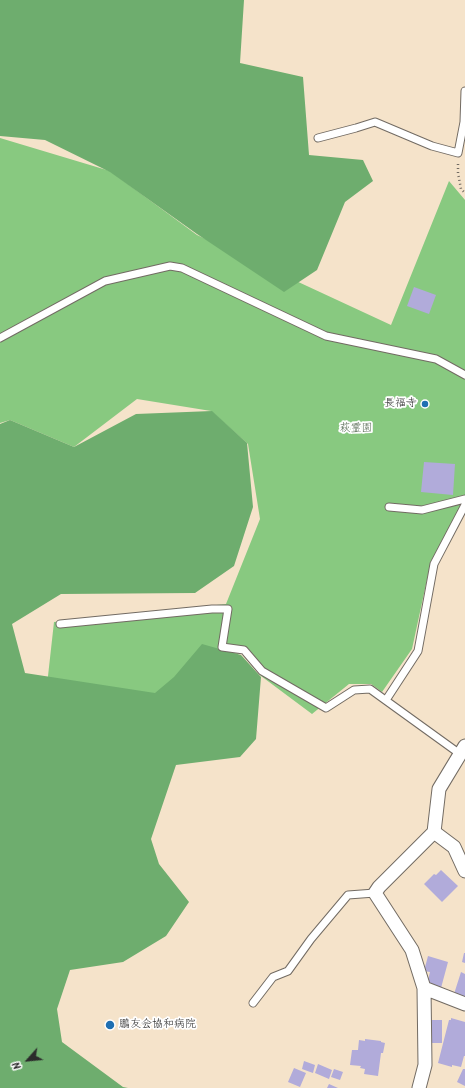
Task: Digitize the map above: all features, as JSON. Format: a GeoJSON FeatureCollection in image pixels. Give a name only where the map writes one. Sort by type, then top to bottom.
{"type":"FeatureCollection","features":[{"type":"Feature","properties":{"kind":"street"},"geometry":{"type":"LineString","coordinates":[[419,1088],[425,1065],[424,988],[412,950],[375,893],[379,887],[434,832],[438,789],[462,750]]}},
{"type":"Feature","properties":{"kind":"street"},"geometry":{"type":"LineString","coordinates":[[434,832],[454,847],[465,871]]}},
{"type":"Feature","properties":{"kind":"street"},"geometry":{"type":"LineString","coordinates":[[424,988],[465,1004]]}},
{"type":"Feature","properties":{"kind":"lane"},"geometry":{"type":"LineString","coordinates":[[318,138],[375,122],[432,146],[458,154],[464,122],[465,91]]}},
{"type":"Feature","properties":{"kind":"lane"},"geometry":{"type":"LineString","coordinates":[[0,338],[105,281],[170,266],[182,268],[326,336],[436,359],[465,375]]}},
{"type":"Feature","properties":{"kind":"lane"},"geometry":{"type":"LineString","coordinates":[[389,507],[422,510],[465,499]]}},
{"type":"Feature","properties":{"kind":"lane"},"geometry":{"type":"LineString","coordinates":[[386,700],[418,651],[434,564],[465,505]]}},
{"type":"Feature","properties":{"kind":"lane"},"geometry":{"type":"LineString","coordinates":[[60,624],[212,608],[228,609],[222,647],[244,650],[262,671],[326,708],[354,690],[370,689],[462,750]]}},
{"type":"Feature","properties":{"kind":"lane"},"geometry":{"type":"LineString","coordinates":[[253,1003],[273,977],[288,971],[311,939],[348,895],[375,893]]}},
{"type":"Feature","properties":{"kind":"path"},"geometry":{"type":"LineString","coordinates":[[458,173],[461,189],[465,194]]}},
{"type":"Feature","properties":{"kind":"green space"},"geometry":{"type":"Polygon","coordinates":[[[0,0],[244,0],[240,63],[303,77],[309,155],[363,160],[373,181],[345,202],[317,270],[284,292],[197,234],[110,172],[45,140],[0,136],[0,0]]]}},
{"type":"Feature","properties":{"kind":"green space","name":"萩霊園"},"geometry":{"type":"Polygon","coordinates":[[[0,138],[110,171],[197,235],[391,325],[449,181],[465,200],[465,501],[431,561],[412,649],[382,692],[371,684],[349,684],[312,714],[261,676],[242,654],[218,653],[169,711],[46,694],[54,622],[226,604],[260,519],[248,444],[211,411],[137,399],[74,447],[10,420],[0,423],[0,138]]]}},
{"type":"Feature","properties":{"kind":"green space"},"geometry":{"type":"Polygon","coordinates":[[[212,411],[247,443],[253,507],[234,566],[195,593],[61,594],[12,624],[25,673],[155,693],[174,677],[202,644],[241,655],[261,677],[256,739],[240,757],[176,765],[151,839],[159,864],[189,902],[166,936],[123,962],[70,970],[57,1009],[62,1042],[123,1087],[128,1088],[0,1088],[0,424],[10,420],[74,447],[136,414],[212,411]]]}},
{"type":"Feature","properties":{"kind":"building"},"geometry":{"type":"Polygon","coordinates":[[[414,287],[436,295],[429,314],[407,306],[414,287]]]}},
{"type":"Feature","properties":{"kind":"building"},"geometry":{"type":"Polygon","coordinates":[[[424,462],[455,464],[453,495],[421,492],[424,462]]]}},
{"type":"Feature","properties":{"kind":"building"},"geometry":{"type":"Polygon","coordinates":[[[441,870],[458,886],[442,902],[424,884],[434,874],[436,875],[441,870]]]}},
{"type":"Feature","properties":{"kind":"building"},"geometry":{"type":"Polygon","coordinates":[[[465,953],[465,963],[462,962],[465,953]]]}},
{"type":"Feature","properties":{"kind":"building"},"geometry":{"type":"Polygon","coordinates":[[[428,956],[448,962],[441,988],[427,984],[430,972],[424,971],[428,956]]]}},
{"type":"Feature","properties":{"kind":"building"},"geometry":{"type":"Polygon","coordinates":[[[461,972],[465,974],[465,997],[454,994],[461,972]]]}},
{"type":"Feature","properties":{"kind":"building"},"geometry":{"type":"Polygon","coordinates":[[[451,1018],[465,1022],[465,1056],[461,1067],[452,1065],[452,1067],[438,1063],[449,1020],[451,1020],[451,1018]]]}},
{"type":"Feature","properties":{"kind":"building"},"geometry":{"type":"Polygon","coordinates":[[[428,1020],[442,1020],[442,1043],[428,1043],[428,1020]]]}},
{"type":"Feature","properties":{"kind":"building"},"geometry":{"type":"Polygon","coordinates":[[[365,1039],[385,1043],[383,1053],[381,1053],[378,1076],[364,1074],[365,1069],[360,1068],[361,1066],[350,1065],[352,1050],[358,1050],[359,1040],[365,1041],[365,1039]]]}},
{"type":"Feature","properties":{"kind":"building"},"geometry":{"type":"Polygon","coordinates":[[[304,1061],[315,1065],[313,1073],[302,1069],[304,1061]]]}},
{"type":"Feature","properties":{"kind":"building"},"geometry":{"type":"Polygon","coordinates":[[[318,1064],[332,1070],[329,1079],[315,1073],[318,1064]]]}},
{"type":"Feature","properties":{"kind":"building"},"geometry":{"type":"Polygon","coordinates":[[[294,1068],[306,1073],[300,1087],[288,1082],[294,1068]]]}},
{"type":"Feature","properties":{"kind":"building"},"geometry":{"type":"Polygon","coordinates":[[[334,1069],[343,1072],[340,1080],[331,1077],[334,1069]]]}},
{"type":"Feature","properties":{"kind":"building"},"geometry":{"type":"Polygon","coordinates":[[[463,1069],[465,1069],[465,1086],[457,1082],[463,1069]]]}},
{"type":"Feature","properties":{"kind":"building"},"geometry":{"type":"Polygon","coordinates":[[[329,1084],[338,1088],[327,1088],[329,1084]]]}},
{"type":"Feature","properties":{"kind":"place","name":"長福寺"},"geometry":{"type":"Point","coordinates":[425,404]}},
{"type":"Feature","properties":{"kind":"place","name":"鵬友会協和病院"},"geometry":{"type":"Point","coordinates":[110,1025]}}]}
